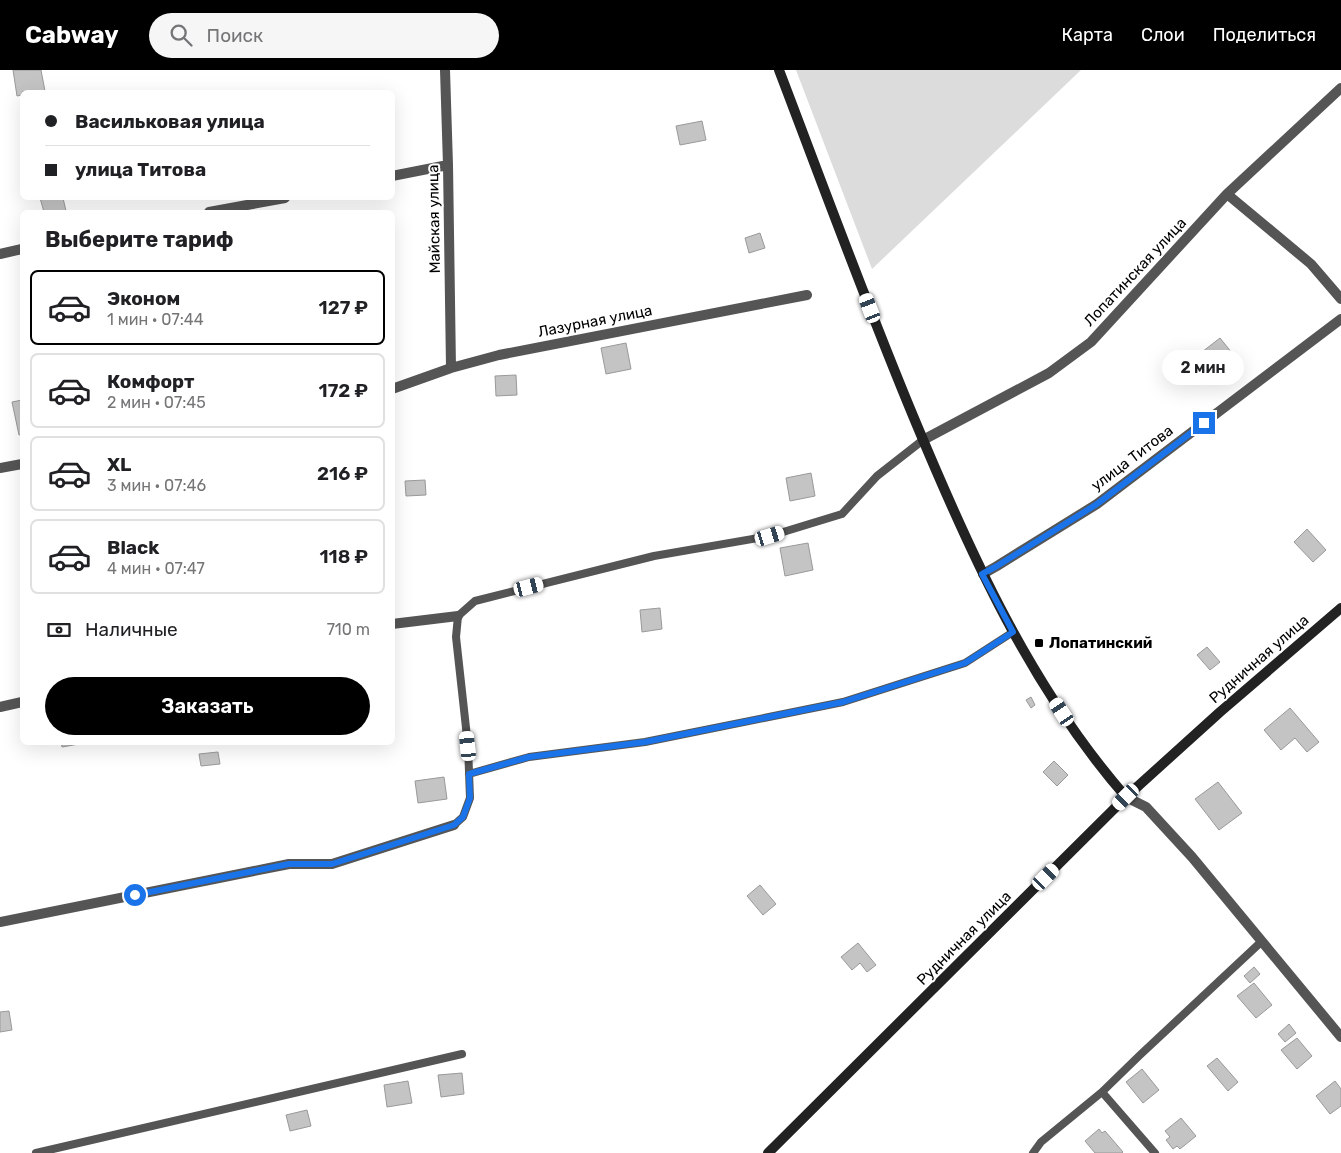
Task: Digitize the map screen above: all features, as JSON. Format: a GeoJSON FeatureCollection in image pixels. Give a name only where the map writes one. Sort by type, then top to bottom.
{"type":"FeatureCollection","features":[{"type":"Feature","properties":{"kind":"main road"},"geometry":{"type":"LineString","coordinates":[[779,70],[889,359],[954,514],[982,574],[1013,632],[1080,740],[1126,797]]}},
{"type":"Feature","properties":{"kind":"main road","name":"Рудничная улица"},"geometry":{"type":"LineString","coordinates":[[768,1153],[1126,797],[1220,712],[1341,608]]}},
{"type":"Feature","properties":{"kind":"street","name":"Майская улица"},"geometry":{"type":"LineString","coordinates":[[445,70],[451,368]]}},
{"type":"Feature","properties":{"kind":"street","name":"Лопатинская улица"},"geometry":{"type":"LineString","coordinates":[[923,440],[1049,373],[1091,342],[1227,194],[1341,88]]}},
{"type":"Feature","properties":{"kind":"street"},"geometry":{"type":"LineString","coordinates":[[395,175],[448,165]]}},
{"type":"Feature","properties":{"kind":"street"},"geometry":{"type":"LineString","coordinates":[[1227,194],[1311,264],[1341,299]]}},
{"type":"Feature","properties":{"kind":"street"},"geometry":{"type":"LineString","coordinates":[[220,210],[274,200]]}},
{"type":"Feature","properties":{"kind":"street"},"geometry":{"type":"LineString","coordinates":[[0,254],[20,249]]}},
{"type":"Feature","properties":{"kind":"street","name":"Лазурная улица"},"geometry":{"type":"LineString","coordinates":[[395,388],[451,368],[499,355],[807,295]]}},
{"type":"Feature","properties":{"kind":"street","name":"улица Титова"},"geometry":{"type":"LineString","coordinates":[[982,574],[1097,504],[1341,318]]}},
{"type":"Feature","properties":{"kind":"street"},"geometry":{"type":"LineString","coordinates":[[0,468],[20,464]]}},
{"type":"Feature","properties":{"kind":"street"},"geometry":{"type":"LineString","coordinates":[[395,624],[458,616]]}},
{"type":"Feature","properties":{"kind":"street"},"geometry":{"type":"LineString","coordinates":[[0,707],[20,702]]}},
{"type":"Feature","properties":{"kind":"street"},"geometry":{"type":"LineString","coordinates":[[1126,797],[1146,807],[1192,857],[1261,942],[1340,1034]]}},
{"type":"Feature","properties":{"kind":"street"},"geometry":{"type":"LineString","coordinates":[[0,922],[289,864],[332,864],[454,825]]}},
{"type":"Feature","properties":{"kind":"lane"},"geometry":{"type":"LineString","coordinates":[[454,825],[463,817],[470,798],[468,746],[456,638],[458,616],[475,601],[654,556],[770,536],[842,514],[877,476],[923,440]]}},
{"type":"Feature","properties":{"kind":"lane"},"geometry":{"type":"LineString","coordinates":[[469,774],[529,757],[645,742],[843,702],[965,663],[1013,632]]}},
{"type":"Feature","properties":{"kind":"lane"},"geometry":{"type":"LineString","coordinates":[[1033,1153],[1041,1142],[1102,1092],[1140,1054],[1261,942]]}},
{"type":"Feature","properties":{"kind":"lane"},"geometry":{"type":"LineString","coordinates":[[36,1153],[462,1054]]}},
{"type":"Feature","properties":{"kind":"lane"},"geometry":{"type":"LineString","coordinates":[[1102,1092],[1155,1153]]}},
{"type":"Feature","properties":{"kind":"shaded area"},"geometry":{"type":"Polygon","coordinates":[[[796,70],[1081,70],[872,269],[796,70]]]}},
{"type":"Feature","properties":{"kind":"building"},"geometry":{"type":"Polygon","coordinates":[[[13,70],[41,70],[45,90],[20,90],[20,95],[17,96],[13,70]]]}},
{"type":"Feature","properties":{"kind":"building"},"geometry":{"type":"Polygon","coordinates":[[[702,121],[706,140],[680,145],[676,126],[702,121]]]}},
{"type":"Feature","properties":{"kind":"building"},"geometry":{"type":"Polygon","coordinates":[[[41,200],[63,200],[66,210],[43,210],[41,200]]]}},
{"type":"Feature","properties":{"kind":"building"},"geometry":{"type":"Polygon","coordinates":[[[760,233],[765,248],[749,253],[745,238],[760,233]]]}},
{"type":"Feature","properties":{"kind":"building"},"geometry":{"type":"Polygon","coordinates":[[[1220,338],[1236,358],[1219,372],[1202,352],[1220,338]]]}},
{"type":"Feature","properties":{"kind":"building"},"geometry":{"type":"Polygon","coordinates":[[[626,343],[631,369],[606,374],[601,348],[626,343]]]}},
{"type":"Feature","properties":{"kind":"building"},"geometry":{"type":"Polygon","coordinates":[[[516,375],[517,395],[496,396],[495,376],[516,375]]]}},
{"type":"Feature","properties":{"kind":"building"},"geometry":{"type":"Polygon","coordinates":[[[20,400],[19,435],[12,402],[20,400]]]}},
{"type":"Feature","properties":{"kind":"building"},"geometry":{"type":"Polygon","coordinates":[[[811,473],[815,496],[790,501],[786,478],[811,473]]]}},
{"type":"Feature","properties":{"kind":"building"},"geometry":{"type":"Polygon","coordinates":[[[425,480],[426,495],[406,496],[405,481],[425,480]]]}},
{"type":"Feature","properties":{"kind":"building"},"geometry":{"type":"Polygon","coordinates":[[[1307,529],[1326,550],[1313,562],[1294,542],[1307,529]]]}},
{"type":"Feature","properties":{"kind":"building"},"geometry":{"type":"Polygon","coordinates":[[[808,543],[813,570],[785,576],[780,548],[808,543]]]}},
{"type":"Feature","properties":{"kind":"building"},"geometry":{"type":"Polygon","coordinates":[[[660,608],[662,629],[642,632],[640,610],[660,608]]]}},
{"type":"Feature","properties":{"kind":"building"},"geometry":{"type":"Polygon","coordinates":[[[1039,638],[1043,646],[1040,648],[1036,640],[1039,638]]]}},
{"type":"Feature","properties":{"kind":"building"},"geometry":{"type":"Polygon","coordinates":[[[1207,647],[1220,662],[1210,670],[1197,655],[1207,647]]]}},
{"type":"Feature","properties":{"kind":"building"},"geometry":{"type":"Polygon","coordinates":[[[1031,697],[1035,705],[1031,708],[1026,700],[1031,697]]]}},
{"type":"Feature","properties":{"kind":"building"},"geometry":{"type":"Polygon","coordinates":[[[1290,708],[1319,742],[1307,752],[1295,738],[1281,750],[1264,730],[1290,708]]]}},
{"type":"Feature","properties":{"kind":"building"},"geometry":{"type":"Polygon","coordinates":[[[218,752],[220,764],[201,766],[199,754],[218,752]]]}},
{"type":"Feature","properties":{"kind":"building"},"geometry":{"type":"Polygon","coordinates":[[[1054,761],[1068,775],[1057,786],[1043,772],[1054,761]]]}},
{"type":"Feature","properties":{"kind":"building"},"geometry":{"type":"Polygon","coordinates":[[[444,777],[447,799],[418,803],[415,781],[444,777]]]}},
{"type":"Feature","properties":{"kind":"building"},"geometry":{"type":"Polygon","coordinates":[[[1218,782],[1242,813],[1219,830],[1195,799],[1218,782]]]}},
{"type":"Feature","properties":{"kind":"building"},"geometry":{"type":"Polygon","coordinates":[[[760,885],[776,904],[763,915],[747,896],[760,885]]]}},
{"type":"Feature","properties":{"kind":"building"},"geometry":{"type":"Polygon","coordinates":[[[858,943],[876,965],[867,972],[860,963],[852,970],[841,957],[858,943]]]}},
{"type":"Feature","properties":{"kind":"building"},"geometry":{"type":"Polygon","coordinates":[[[1254,967],[1260,974],[1250,983],[1244,976],[1254,967]]]}},
{"type":"Feature","properties":{"kind":"building"},"geometry":{"type":"Polygon","coordinates":[[[1254,983],[1272,1005],[1256,1018],[1237,996],[1254,983]]]}},
{"type":"Feature","properties":{"kind":"building"},"geometry":{"type":"Polygon","coordinates":[[[9,1011],[12,1030],[0,1032],[0,1012],[9,1011]]]}},
{"type":"Feature","properties":{"kind":"building"},"geometry":{"type":"Polygon","coordinates":[[[1289,1024],[1296,1033],[1285,1042],[1278,1034],[1289,1024]]]}},
{"type":"Feature","properties":{"kind":"building"},"geometry":{"type":"Polygon","coordinates":[[[1297,1038],[1312,1056],[1297,1069],[1281,1050],[1297,1038]]]}},
{"type":"Feature","properties":{"kind":"building"},"geometry":{"type":"Polygon","coordinates":[[[1217,1058],[1238,1082],[1228,1091],[1207,1066],[1217,1058]]]}},
{"type":"Feature","properties":{"kind":"building"},"geometry":{"type":"Polygon","coordinates":[[[1142,1069],[1159,1090],[1143,1103],[1126,1082],[1142,1069]]]}},
{"type":"Feature","properties":{"kind":"building"},"geometry":{"type":"Polygon","coordinates":[[[462,1073],[464,1094],[441,1097],[438,1075],[462,1073]]]}},
{"type":"Feature","properties":{"kind":"building"},"geometry":{"type":"Polygon","coordinates":[[[408,1081],[412,1103],[387,1107],[384,1085],[408,1081]]]}},
{"type":"Feature","properties":{"kind":"building"},"geometry":{"type":"Polygon","coordinates":[[[1335,1081],[1341,1089],[1341,1106],[1330,1114],[1316,1096],[1335,1081]]]}},
{"type":"Feature","properties":{"kind":"building"},"geometry":{"type":"Polygon","coordinates":[[[307,1110],[311,1126],[290,1131],[286,1115],[307,1110]]]}},
{"type":"Feature","properties":{"kind":"building"},"geometry":{"type":"Polygon","coordinates":[[[1181,1118],[1196,1136],[1180,1149],[1177,1146],[1173,1149],[1166,1140],[1170,1137],[1165,1131],[1181,1118]]]}},
{"type":"Feature","properties":{"kind":"building"},"geometry":{"type":"Polygon","coordinates":[[[1099,1129],[1102,1133],[1105,1131],[1122,1153],[1095,1153],[1085,1141],[1099,1129]]]}},
{"type":"Feature","properties":{"kind":"place","name":"Лопатинский"},"geometry":{"type":"Point","coordinates":[1039,643]}},
{"type":"Feature","properties":{"kind":"route"},"geometry":{"type":"LineString","coordinates":[[135,895],[289,864],[332,864],[454,825],[463,817],[470,798],[469,774],[529,757],[645,742],[843,702],[965,663],[1013,632],[982,574],[1097,504],[1204,423]]}}]}
